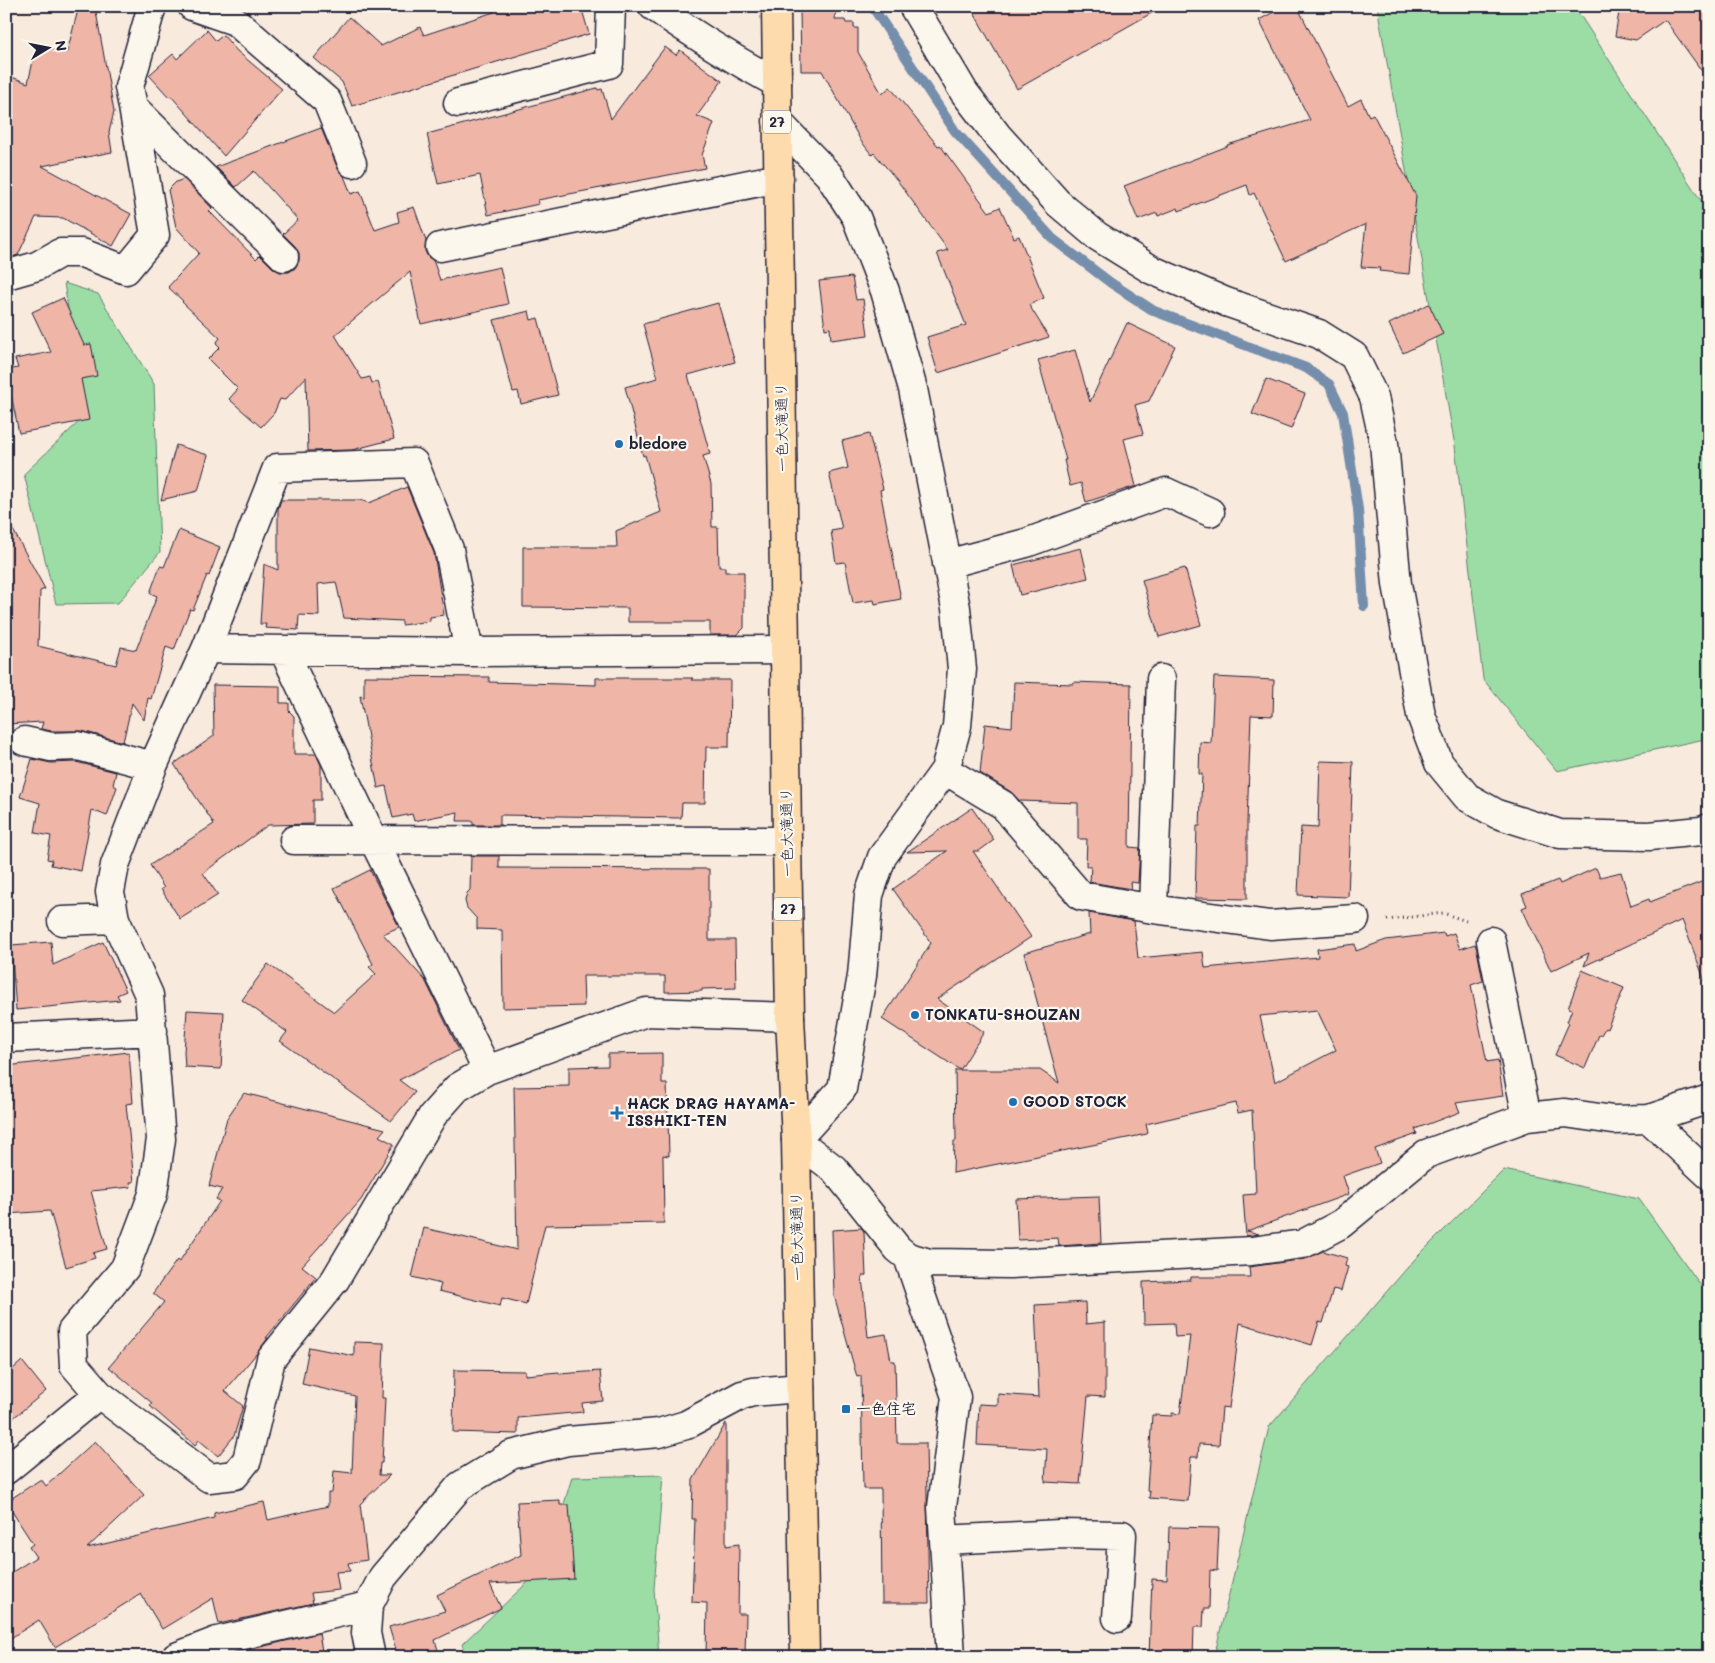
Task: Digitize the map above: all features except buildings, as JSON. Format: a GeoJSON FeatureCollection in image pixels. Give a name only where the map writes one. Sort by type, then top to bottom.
{"type":"FeatureCollection","features":[{"type":"Feature","properties":{"kind":"main road","name":"一色大滝通り"},"geometry":{"type":"LineString","coordinates":[[776,6],[786,650],[786,841],[790,1017],[796,1140],[805,1657]]}},
{"type":"Feature","properties":{"kind":"street"},"geometry":{"type":"LineString","coordinates":[[6,274],[38,266],[60,253],[82,253],[126,270],[155,235],[129,87],[152,6]]}},
{"type":"Feature","properties":{"kind":"street"},"geometry":{"type":"LineString","coordinates":[[192,6],[235,21],[327,101],[352,162]]}},
{"type":"Feature","properties":{"kind":"street"},"geometry":{"type":"LineString","coordinates":[[458,103],[609,64],[611,6]]}},
{"type":"Feature","properties":{"kind":"street"},"geometry":{"type":"LineString","coordinates":[[653,6],[685,29],[744,66],[777,83]]}},
{"type":"Feature","properties":{"kind":"street"},"geometry":{"type":"LineString","coordinates":[[913,6],[964,92],[997,135],[1058,203],[1097,236],[1152,270],[1226,302],[1319,334],[1354,356],[1374,397],[1384,443],[1397,584],[1422,715],[1439,763],[1467,797],[1497,814],[1560,834],[1649,836],[1709,828]]}},
{"type":"Feature","properties":{"kind":"street"},"geometry":{"type":"LineString","coordinates":[[133,108],[284,257]]}},
{"type":"Feature","properties":{"kind":"street"},"geometry":{"type":"LineString","coordinates":[[777,121],[829,175],[852,210],[885,291],[913,389],[956,608],[962,669],[958,726],[945,770],[882,857],[869,895],[862,976],[842,1089],[796,1140],[834,1169],[898,1249],[908,1258],[956,1397],[942,1507],[951,1657]]}},
{"type":"Feature","properties":{"kind":"street"},"geometry":{"type":"LineString","coordinates":[[440,247],[778,178]]}},
{"type":"Feature","properties":{"kind":"street"},"geometry":{"type":"LineString","coordinates":[[469,652],[449,549],[414,463],[277,468],[206,649],[154,766],[115,865],[110,892],[115,919],[149,994],[161,1139],[153,1194],[125,1268],[72,1331],[74,1365],[99,1394],[209,1478],[235,1475],[247,1460],[271,1359],[335,1280],[433,1116],[457,1088],[487,1070],[646,1012],[790,1017]]}},
{"type":"Feature","properties":{"kind":"street"},"geometry":{"type":"LineString","coordinates":[[947,564],[1026,543],[1166,492],[1210,512]]}},
{"type":"Feature","properties":{"kind":"street"},"geometry":{"type":"LineString","coordinates":[[206,649],[469,652],[786,650]]}},
{"type":"Feature","properties":{"kind":"street"},"geometry":{"type":"LineString","coordinates":[[284,651],[374,841],[487,1070]]}},
{"type":"Feature","properties":{"kind":"street"},"geometry":{"type":"LineString","coordinates":[[1153,909],[1160,679]]}},
{"type":"Feature","properties":{"kind":"street"},"geometry":{"type":"LineString","coordinates":[[24,741],[51,747],[78,746],[154,766]]}},
{"type":"Feature","properties":{"kind":"street"},"geometry":{"type":"LineString","coordinates":[[945,770],[1003,805],[1080,896],[1153,909],[1270,925],[1354,920]]}},
{"type":"Feature","properties":{"kind":"street"},"geometry":{"type":"LineString","coordinates":[[294,840],[786,841]]}},
{"type":"Feature","properties":{"kind":"street"},"geometry":{"type":"LineString","coordinates":[[62,922],[115,919]]}},
{"type":"Feature","properties":{"kind":"street"},"geometry":{"type":"LineString","coordinates":[[1491,941],[1527,1117]]}},
{"type":"Feature","properties":{"kind":"street"},"geometry":{"type":"LineString","coordinates":[[6,1038],[153,1031]]}},
{"type":"Feature","properties":{"kind":"street"},"geometry":{"type":"LineString","coordinates":[[908,1258],[929,1262],[1010,1264],[1252,1251],[1303,1244],[1341,1224],[1426,1154],[1527,1117],[1565,1113],[1613,1120],[1649,1119],[1709,1099]]}},
{"type":"Feature","properties":{"kind":"street"},"geometry":{"type":"LineString","coordinates":[[1649,1119],[1709,1175]]}},
{"type":"Feature","properties":{"kind":"street"},"geometry":{"type":"LineString","coordinates":[[371,1657],[366,1633],[368,1606],[383,1577],[460,1486],[511,1455],[568,1441],[659,1432],[686,1425],[742,1394],[800,1388]]}},
{"type":"Feature","properties":{"kind":"street"},"geometry":{"type":"LineString","coordinates":[[6,1470],[99,1394]]}},
{"type":"Feature","properties":{"kind":"street"},"geometry":{"type":"LineString","coordinates":[[944,1540],[1060,1534],[1122,1535],[1116,1618]]}},
{"type":"Feature","properties":{"kind":"street"},"geometry":{"type":"LineString","coordinates":[[176,1657],[216,1641],[368,1606]]}},
{"type":"Feature","properties":{"kind":"path"},"geometry":{"type":"LineString","coordinates":[[1354,920],[1364,923],[1443,912],[1468,922],[1491,941]]}},
{"type":"Feature","properties":{"kind":"green space"},"geometry":{"type":"Polygon","coordinates":[[[1377,6],[1574,6],[1709,213],[1709,738],[1557,771],[1483,679],[1455,446],[1377,6]]]}},
{"type":"Feature","properties":{"kind":"green space"},"geometry":{"type":"Polygon","coordinates":[[[64,283],[98,294],[154,384],[160,552],[118,603],[56,604],[24,474],[85,416],[64,283]]]}},
{"type":"Feature","properties":{"kind":"green space"},"geometry":{"type":"Polygon","coordinates":[[[1504,1170],[1639,1199],[1709,1297],[1709,1657],[1214,1657],[1269,1427],[1415,1259],[1504,1170]]]}},
{"type":"Feature","properties":{"kind":"green space"},"geometry":{"type":"Polygon","coordinates":[[[663,1475],[654,1589],[659,1657],[466,1657],[462,1644],[546,1565],[572,1477],[663,1475]]]}},
{"type":"Feature","properties":{"kind":"waterway"},"geometry":{"type":"LineString","coordinates":[[872,6],[955,131],[1053,239],[1111,283],[1154,311],[1306,368],[1329,384],[1343,413],[1358,509],[1364,606]]}},
{"type":"Feature","properties":{"kind":"place","name":"bledore"},"geometry":{"type":"Point","coordinates":[619,444]}},
{"type":"Feature","properties":{"kind":"place","name":"TONKATU-SHOUZAN"},"geometry":{"type":"Point","coordinates":[915,1015]}},
{"type":"Feature","properties":{"kind":"place","name":"GOOD STOCK"},"geometry":{"type":"Point","coordinates":[1013,1102]}},
{"type":"Feature","properties":{"kind":"place","name":"HACK DRAG HAYAMA- ISSHIKI-TEN"},"geometry":{"type":"Point","coordinates":[617,1113]}},
{"type":"Feature","properties":{"kind":"place","name":"一色住宅"},"geometry":{"type":"Point","coordinates":[846,1409]}}]}
